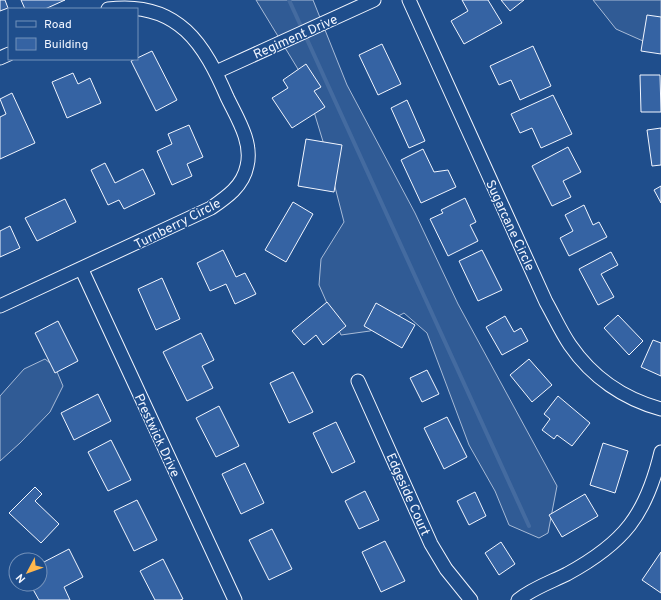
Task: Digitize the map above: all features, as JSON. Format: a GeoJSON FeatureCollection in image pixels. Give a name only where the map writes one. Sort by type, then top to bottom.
{"type":"FeatureCollection","features":[{"type":"Feature","properties":{"kind":"street","name":"Regiment Drive"},"geometry":{"type":"LineString","coordinates":[[216,72],[374,0]]}},
{"type":"Feature","properties":{"kind":"street","name":"Sugarcane Circle"},"geometry":{"type":"LineString","coordinates":[[409,0],[546,302],[569,344],[581,359],[608,385],[625,395],[661,410]]}},
{"type":"Feature","properties":{"kind":"street","name":"Turnberry Circle"},"geometry":{"type":"LineString","coordinates":[[0,306],[82,270],[211,208],[228,197],[240,183],[247,165],[248,146],[245,137],[197,34],[184,19],[169,8],[151,2],[122,4],[111,8]]}},
{"type":"Feature","properties":{"kind":"street","name":"Prestwick Drive"},"geometry":{"type":"LineString","coordinates":[[82,270],[235,600]]}},
{"type":"Feature","properties":{"kind":"street","name":"Edgeside Court"},"geometry":{"type":"LineString","coordinates":[[358,380],[431,544],[446,569],[471,600]]}},
{"type":"Feature","properties":{"kind":"street"},"geometry":{"type":"LineString","coordinates":[[518,600],[591,559],[614,542],[628,528],[648,496],[655,478],[661,452]]}},
{"type":"Feature","properties":{"kind":"shaded area"},"geometry":{"type":"Polygon","coordinates":[[[256,0],[313,0],[347,85],[415,213],[458,304],[557,486],[548,533],[539,538],[509,525],[495,491],[469,445],[427,333],[404,313],[370,331],[341,335],[319,285],[321,259],[344,222],[325,148],[304,79],[256,0]]]}},
{"type":"Feature","properties":{"kind":"shaded area"},"geometry":{"type":"Polygon","coordinates":[[[593,0],[661,0],[661,49],[616,29],[593,0]]]}},
{"type":"Feature","properties":{"kind":"shaded area"},"geometry":{"type":"Polygon","coordinates":[[[45,359],[55,367],[63,386],[50,412],[0,461],[0,396],[24,369],[45,359]]]}},
{"type":"Feature","properties":{"kind":"building"},"geometry":{"type":"Polygon","coordinates":[[[0,0],[5,0],[8,8],[0,11],[0,0]]]}},
{"type":"Feature","properties":{"kind":"building"},"geometry":{"type":"Polygon","coordinates":[[[21,0],[65,0],[47,8],[25,8],[21,0]]]}},
{"type":"Feature","properties":{"kind":"building"},"geometry":{"type":"Polygon","coordinates":[[[462,0],[488,0],[502,23],[464,44],[451,21],[468,11],[462,0]]]}},
{"type":"Feature","properties":{"kind":"building"},"geometry":{"type":"Polygon","coordinates":[[[501,0],[524,0],[510,11],[501,0]]]}},
{"type":"Feature","properties":{"kind":"building"},"geometry":{"type":"Polygon","coordinates":[[[647,15],[661,17],[661,54],[641,51],[647,15]]]}},
{"type":"Feature","properties":{"kind":"building"},"geometry":{"type":"Polygon","coordinates":[[[382,44],[401,84],[378,95],[359,55],[382,44]]]}},
{"type":"Feature","properties":{"kind":"building"},"geometry":{"type":"Polygon","coordinates":[[[533,46],[551,86],[520,100],[511,80],[499,85],[490,66],[533,46]]]}},
{"type":"Feature","properties":{"kind":"building"},"geometry":{"type":"Polygon","coordinates":[[[152,51],[177,100],[156,111],[131,61],[138,60],[138,58],[152,51]]]}},
{"type":"Feature","properties":{"kind":"building"},"geometry":{"type":"Polygon","coordinates":[[[306,64],[321,87],[314,91],[325,107],[292,128],[272,98],[288,88],[283,80],[306,64]]]}},
{"type":"Feature","properties":{"kind":"building"},"geometry":{"type":"Polygon","coordinates":[[[73,73],[78,84],[90,78],[101,103],[67,118],[52,82],[73,73]]]}},
{"type":"Feature","properties":{"kind":"building"},"geometry":{"type":"Polygon","coordinates":[[[640,75],[660,75],[661,112],[641,112],[640,75]]]}},
{"type":"Feature","properties":{"kind":"building"},"geometry":{"type":"Polygon","coordinates":[[[12,93],[35,143],[0,159],[0,117],[6,114],[0,99],[12,93]]]}},
{"type":"Feature","properties":{"kind":"building"},"geometry":{"type":"Polygon","coordinates":[[[553,95],[572,134],[541,148],[532,128],[520,133],[511,114],[553,95]]]}},
{"type":"Feature","properties":{"kind":"building"},"geometry":{"type":"Polygon","coordinates":[[[407,100],[425,141],[409,148],[391,108],[407,100]]]}},
{"type":"Feature","properties":{"kind":"building"},"geometry":{"type":"Polygon","coordinates":[[[189,125],[203,157],[187,164],[192,176],[172,185],[157,151],[172,144],[168,134],[189,125]]]}},
{"type":"Feature","properties":{"kind":"building"},"geometry":{"type":"Polygon","coordinates":[[[661,128],[661,165],[652,166],[647,130],[661,128]]]}},
{"type":"Feature","properties":{"kind":"building"},"geometry":{"type":"Polygon","coordinates":[[[306,139],[342,145],[334,192],[298,186],[306,139]]]}},
{"type":"Feature","properties":{"kind":"building"},"geometry":{"type":"Polygon","coordinates":[[[568,147],[581,172],[563,181],[571,197],[552,206],[532,166],[568,147]]]}},
{"type":"Feature","properties":{"kind":"building"},"geometry":{"type":"Polygon","coordinates":[[[423,149],[434,172],[448,170],[456,187],[421,203],[401,160],[423,149]]]}},
{"type":"Feature","properties":{"kind":"building"},"geometry":{"type":"Polygon","coordinates":[[[105,163],[115,183],[143,169],[155,194],[124,209],[119,200],[108,205],[91,170],[105,163]]]}},
{"type":"Feature","properties":{"kind":"building"},"geometry":{"type":"Polygon","coordinates":[[[661,186],[661,203],[654,190],[661,186]]]}},
{"type":"Feature","properties":{"kind":"building"},"geometry":{"type":"Polygon","coordinates":[[[465,198],[476,222],[470,225],[478,241],[448,256],[430,219],[443,213],[441,210],[465,198]]]}},
{"type":"Feature","properties":{"kind":"building"},"geometry":{"type":"Polygon","coordinates":[[[65,199],[76,222],[37,241],[25,218],[65,199]]]}},
{"type":"Feature","properties":{"kind":"building"},"geometry":{"type":"Polygon","coordinates":[[[293,202],[313,214],[286,262],[265,250],[293,202]]]}},
{"type":"Feature","properties":{"kind":"building"},"geometry":{"type":"Polygon","coordinates":[[[584,205],[593,225],[599,222],[607,237],[569,256],[560,238],[573,231],[565,215],[584,205]]]}},
{"type":"Feature","properties":{"kind":"building"},"geometry":{"type":"Polygon","coordinates":[[[10,226],[20,248],[0,257],[0,231],[10,226]]]}},
{"type":"Feature","properties":{"kind":"building"},"geometry":{"type":"Polygon","coordinates":[[[223,250],[236,277],[245,273],[256,294],[235,304],[226,284],[210,291],[197,263],[223,250]]]}},
{"type":"Feature","properties":{"kind":"building"},"geometry":{"type":"Polygon","coordinates":[[[482,250],[502,290],[478,301],[459,261],[482,250]]]}},
{"type":"Feature","properties":{"kind":"building"},"geometry":{"type":"Polygon","coordinates":[[[611,252],[618,265],[601,274],[614,297],[598,305],[579,269],[611,252]]]}},
{"type":"Feature","properties":{"kind":"building"},"geometry":{"type":"Polygon","coordinates":[[[162,278],[180,319],[156,330],[138,289],[162,278]]]}},
{"type":"Feature","properties":{"kind":"building"},"geometry":{"type":"Polygon","coordinates":[[[327,302],[346,326],[323,345],[316,335],[304,345],[292,331],[327,302]]]}},
{"type":"Feature","properties":{"kind":"building"},"geometry":{"type":"Polygon","coordinates":[[[376,303],[415,325],[402,348],[364,326],[376,303]]]}},
{"type":"Feature","properties":{"kind":"building"},"geometry":{"type":"Polygon","coordinates":[[[618,315],[643,341],[629,355],[604,328],[618,315]]]}},
{"type":"Feature","properties":{"kind":"building"},"geometry":{"type":"Polygon","coordinates":[[[505,316],[514,332],[521,328],[528,341],[502,355],[486,327],[505,316]]]}},
{"type":"Feature","properties":{"kind":"building"},"geometry":{"type":"Polygon","coordinates":[[[58,321],[78,361],[55,373],[35,333],[58,321]]]}},
{"type":"Feature","properties":{"kind":"building"},"geometry":{"type":"Polygon","coordinates":[[[201,333],[214,360],[202,366],[213,388],[187,401],[163,352],[201,333]]]}},
{"type":"Feature","properties":{"kind":"building"},"geometry":{"type":"Polygon","coordinates":[[[653,340],[661,343],[661,376],[641,367],[653,340]]]}},
{"type":"Feature","properties":{"kind":"building"},"geometry":{"type":"Polygon","coordinates":[[[529,359],[552,385],[532,402],[510,375],[529,359]]]}},
{"type":"Feature","properties":{"kind":"building"},"geometry":{"type":"Polygon","coordinates":[[[427,370],[439,394],[422,402],[410,378],[427,370]]]}},
{"type":"Feature","properties":{"kind":"building"},"geometry":{"type":"Polygon","coordinates":[[[293,372],[313,412],[289,423],[270,383],[293,372]]]}},
{"type":"Feature","properties":{"kind":"building"},"geometry":{"type":"Polygon","coordinates":[[[98,394],[111,421],[74,440],[61,413],[98,394]]]}},
{"type":"Feature","properties":{"kind":"building"},"geometry":{"type":"Polygon","coordinates":[[[558,396],[590,423],[572,446],[557,435],[554,439],[542,430],[550,419],[544,414],[558,396]]]}},
{"type":"Feature","properties":{"kind":"building"},"geometry":{"type":"Polygon","coordinates":[[[219,406],[239,446],[216,457],[196,418],[219,406]]]}},
{"type":"Feature","properties":{"kind":"building"},"geometry":{"type":"Polygon","coordinates":[[[447,417],[467,457],[444,469],[424,428],[447,417]]]}},
{"type":"Feature","properties":{"kind":"building"},"geometry":{"type":"Polygon","coordinates":[[[336,422],[355,462],[332,473],[313,433],[336,422]]]}},
{"type":"Feature","properties":{"kind":"building"},"geometry":{"type":"Polygon","coordinates":[[[111,440],[131,480],[108,491],[88,452],[111,440]]]}},
{"type":"Feature","properties":{"kind":"building"},"geometry":{"type":"Polygon","coordinates":[[[603,443],[628,451],[615,493],[590,485],[603,443]]]}},
{"type":"Feature","properties":{"kind":"building"},"geometry":{"type":"Polygon","coordinates":[[[245,463],[264,503],[241,514],[222,474],[245,463]]]}},
{"type":"Feature","properties":{"kind":"building"},"geometry":{"type":"Polygon","coordinates":[[[35,487],[42,494],[35,501],[59,524],[41,543],[9,513],[35,487]]]}},
{"type":"Feature","properties":{"kind":"building"},"geometry":{"type":"Polygon","coordinates":[[[365,491],[379,520],[359,529],[345,501],[365,491]]]}},
{"type":"Feature","properties":{"kind":"building"},"geometry":{"type":"Polygon","coordinates":[[[475,492],[486,516],[469,525],[457,501],[475,492]]]}},
{"type":"Feature","properties":{"kind":"building"},"geometry":{"type":"Polygon","coordinates":[[[585,494],[598,516],[562,537],[549,515],[585,494]]]}},
{"type":"Feature","properties":{"kind":"building"},"geometry":{"type":"Polygon","coordinates":[[[137,500],[157,540],[134,551],[114,511],[137,500]]]}},
{"type":"Feature","properties":{"kind":"building"},"geometry":{"type":"Polygon","coordinates":[[[272,529],[292,569],[269,580],[249,540],[272,529]]]}},
{"type":"Feature","properties":{"kind":"building"},"geometry":{"type":"Polygon","coordinates":[[[385,541],[405,581],[381,592],[362,552],[385,541]]]}},
{"type":"Feature","properties":{"kind":"building"},"geometry":{"type":"Polygon","coordinates":[[[501,542],[515,564],[499,575],[485,553],[501,542]]]}},
{"type":"Feature","properties":{"kind":"building"},"geometry":{"type":"Polygon","coordinates":[[[69,549],[83,577],[64,587],[70,600],[39,600],[34,592],[48,592],[48,560],[69,549]]]}},
{"type":"Feature","properties":{"kind":"building"},"geometry":{"type":"Polygon","coordinates":[[[661,552],[661,593],[642,580],[661,552]]]}},
{"type":"Feature","properties":{"kind":"building"},"geometry":{"type":"Polygon","coordinates":[[[163,559],[183,599],[155,600],[140,571],[163,559]]]}},
{"type":"Feature","properties":{"kind":"waterway"},"geometry":{"type":"LineString","coordinates":[[289,0],[529,526]]}}]}
